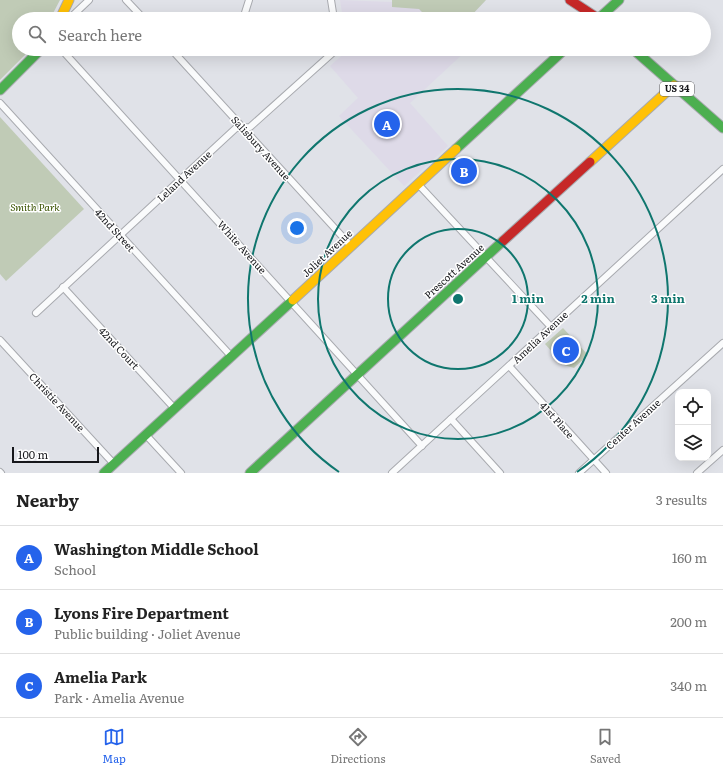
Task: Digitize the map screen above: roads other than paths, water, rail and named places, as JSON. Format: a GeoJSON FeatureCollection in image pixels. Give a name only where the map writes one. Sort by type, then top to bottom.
{"type":"FeatureCollection","features":[{"type":"Feature","properties":{"kind":"street"},"geometry":{"type":"LineString","coordinates":[[63,12],[69,0]]}},
{"type":"Feature","properties":{"kind":"street"},"geometry":{"type":"LineString","coordinates":[[76,12],[89,0]]}},
{"type":"Feature","properties":{"kind":"street"},"geometry":{"type":"LineString","coordinates":[[126,0],[137,12]]}},
{"type":"Feature","properties":{"kind":"street"},"geometry":{"type":"LineString","coordinates":[[245,12],[249,0]]}},
{"type":"Feature","properties":{"kind":"street"},"geometry":{"type":"LineString","coordinates":[[331,0],[333,12]]}},
{"type":"Feature","properties":{"kind":"street"},"geometry":{"type":"LineString","coordinates":[[570,0],[588,12]]}},
{"type":"Feature","properties":{"kind":"street"},"geometry":{"type":"LineString","coordinates":[[606,12],[619,0]]}},
{"type":"Feature","properties":{"kind":"street"},"geometry":{"type":"LineString","coordinates":[[0,90],[34,56]]}},
{"type":"Feature","properties":{"kind":"street","name":"White Avenue"},"geometry":{"type":"LineString","coordinates":[[67,56],[292,301],[422,446]]}},
{"type":"Feature","properties":{"kind":"street","name":"Salisbury Avenue"},"geometry":{"type":"LineString","coordinates":[[177,56],[352,246]]}},
{"type":"Feature","properties":{"kind":"street","name":"Leland Avenue"},"geometry":{"type":"LineString","coordinates":[[36,313],[236,128],[250,126],[329,56]]}},
{"type":"Feature","properties":{"kind":"street","name":"Joliet Avenue"},"geometry":{"type":"LineString","coordinates":[[104,473],[557,56]]}},
{"type":"Feature","properties":{"kind":"street","name":"US 34"},"geometry":{"type":"LineString","coordinates":[[640,56],[723,128]]}},
{"type":"Feature","properties":{"kind":"street","name":"Prescott Avenue"},"geometry":{"type":"LineString","coordinates":[[250,473],[674,86]]}},
{"type":"Feature","properties":{"kind":"street","name":"42nd Street"},"geometry":{"type":"LineString","coordinates":[[0,103],[231,356]]}},
{"type":"Feature","properties":{"kind":"street","name":"Amelia Avenue"},"geometry":{"type":"LineString","coordinates":[[394,473],[723,169]]}},
{"type":"Feature","properties":{"kind":"street"},"geometry":{"type":"LineString","coordinates":[[418,184],[551,327]]}},
{"type":"Feature","properties":{"kind":"street","name":"42nd Court"},"geometry":{"type":"LineString","coordinates":[[63,288],[175,409]]}},
{"type":"Feature","properties":{"kind":"street","name":"Christie Avenue"},"geometry":{"type":"LineString","coordinates":[[0,340],[114,464]]}},
{"type":"Feature","properties":{"kind":"street","name":"Center Avenue"},"geometry":{"type":"LineString","coordinates":[[579,473],[723,343]]}},
{"type":"Feature","properties":{"kind":"street","name":"41st Place"},"geometry":{"type":"LineString","coordinates":[[509,366],[606,473]]}},
{"type":"Feature","properties":{"kind":"street"},"geometry":{"type":"LineString","coordinates":[[451,419],[500,473]]}},
{"type":"Feature","properties":{"kind":"street"},"geometry":{"type":"LineString","coordinates":[[146,435],[181,473]]}},
{"type":"Feature","properties":{"kind":"street"},"geometry":{"type":"LineString","coordinates":[[697,473],[723,450]]}},
{"type":"Feature","properties":{"kind":"place","name":"Washington Middle School"},"geometry":{"type":"Point","coordinates":[387,124]}},
{"type":"Feature","properties":{"kind":"place","name":"Lyons Fire Department"},"geometry":{"type":"Point","coordinates":[464,171]}},
{"type":"Feature","properties":{"kind":"place","name":"Amelia Park"},"geometry":{"type":"Point","coordinates":[566,350]}},
{"type":"Feature","properties":{"kind":"park label","name":"Smith Park"},"geometry":{"type":"Point","coordinates":[35,207]}}]}
